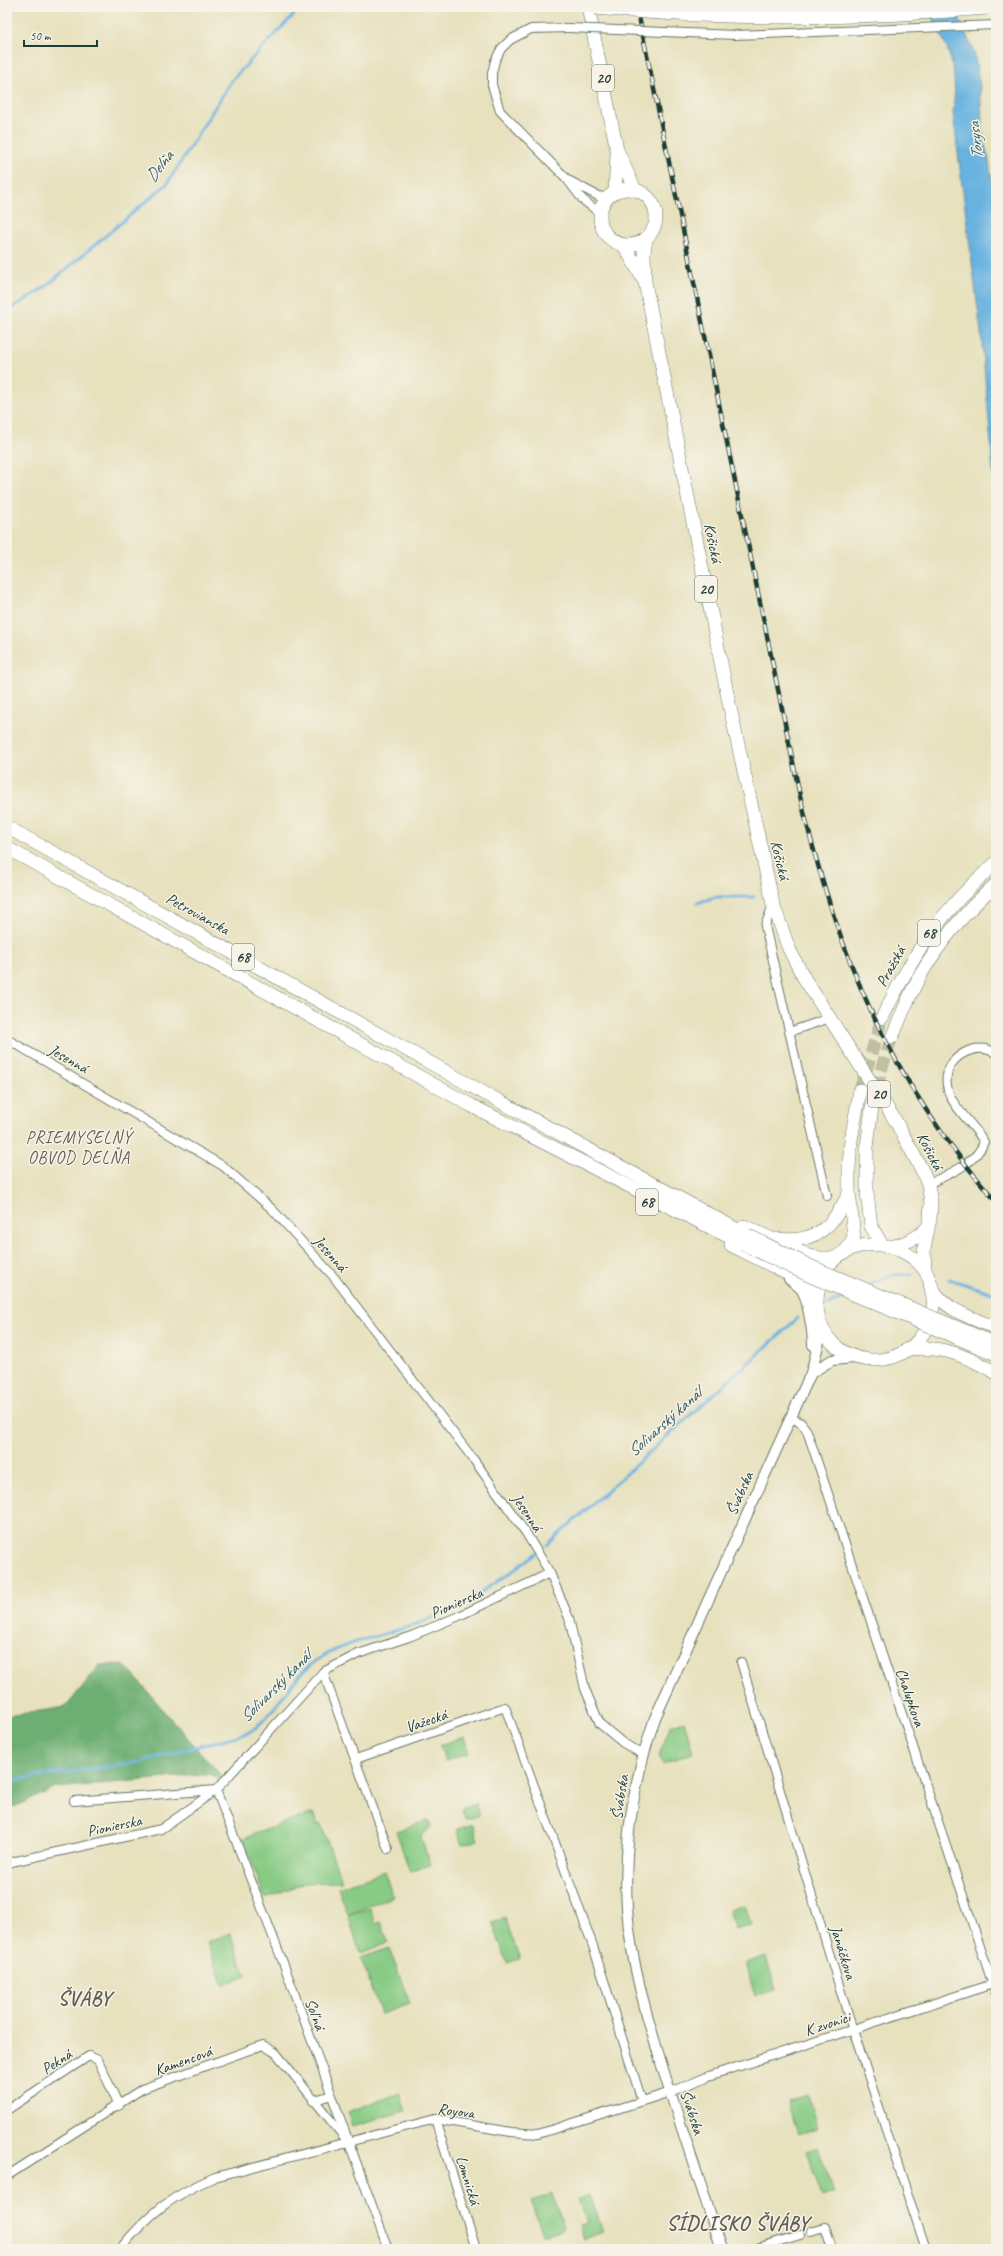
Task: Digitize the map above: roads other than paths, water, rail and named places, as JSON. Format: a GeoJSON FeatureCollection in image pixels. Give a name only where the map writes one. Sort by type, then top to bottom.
{"type":"FeatureCollection","features":[{"type":"Feature","properties":{"kind":"highway"},"geometry":{"type":"LineString","coordinates":[[595,7],[676,13],[798,16],[986,7]]}},
{"type":"Feature","properties":{"kind":"main road","name":"20"},"geometry":{"type":"LineString","coordinates":[[588,7],[617,150],[635,190]]}},
{"type":"Feature","properties":{"kind":"main road","name":"20"},"geometry":{"type":"LineString","coordinates":[[600,213],[611,195],[617,150]]}},
{"type":"Feature","properties":{"kind":"main road"},"geometry":{"type":"LineString","coordinates":[[611,195],[621,190],[635,190]]}},
{"type":"Feature","properties":{"kind":"main road","name":"Košická"},"geometry":{"type":"LineString","coordinates":[[635,190],[650,199],[656,216],[652,232],[646,239],[644,253],[645,282],[728,696],[773,904],[789,949],[804,978],[895,1120],[918,1159],[928,1184],[931,1203],[924,1249],[925,1270]]}},
{"type":"Feature","properties":{"kind":"main road"},"geometry":{"type":"LineString","coordinates":[[600,213],[604,232],[614,242],[624,245],[632,245],[646,239]]}},
{"type":"Feature","properties":{"kind":"main road","name":"Košická"},"geometry":{"type":"LineString","coordinates":[[624,245],[645,282]]}},
{"type":"Feature","properties":{"kind":"main road","name":"Petrovianska"},"geometry":{"type":"LineString","coordinates":[[7,827],[477,1089],[749,1237]]}},
{"type":"Feature","properties":{"kind":"main road","name":"68"},"geometry":{"type":"LineString","coordinates":[[7,848],[472,1106],[542,1148],[806,1283],[812,1290],[816,1300],[819,1323],[833,1343],[843,1352],[855,1358],[879,1360],[895,1356],[908,1349],[926,1330],[932,1314],[934,1302],[930,1283],[925,1270],[903,1252],[886,1246]]}},
{"type":"Feature","properties":{"kind":"main road","name":"Pražská"},"geometry":{"type":"LineString","coordinates":[[882,1018],[906,969],[926,937],[951,905],[996,863]]}},
{"type":"Feature","properties":{"kind":"main road","name":"Pražská"},"geometry":{"type":"LineString","coordinates":[[892,1037],[920,976],[939,947],[962,918],[996,884]]}},
{"type":"Feature","properties":{"kind":"main road","name":"68"},"geometry":{"type":"LineString","coordinates":[[816,1300],[822,1276],[828,1266],[840,1255],[854,1236],[849,1192],[851,1140],[860,1090]]}},
{"type":"Feature","properties":{"kind":"main road"},"geometry":{"type":"LineString","coordinates":[[472,1106],[812,1267],[996,1344]]}},
{"type":"Feature","properties":{"kind":"main road"},"geometry":{"type":"LineString","coordinates":[[872,1107],[866,1165],[870,1226],[886,1246]]}},
{"type":"Feature","properties":{"kind":"main road","name":"68"},"geometry":{"type":"LineString","coordinates":[[749,1237],[788,1240],[812,1236],[826,1228],[836,1216],[849,1192]]}},
{"type":"Feature","properties":{"kind":"main road"},"geometry":{"type":"LineString","coordinates":[[749,1237],[809,1256],[820,1258],[840,1255],[864,1246],[886,1246],[906,1243],[920,1236],[928,1227]]}},
{"type":"Feature","properties":{"kind":"main road"},"geometry":{"type":"LineString","coordinates":[[749,1237],[808,1275],[996,1354]]}},
{"type":"Feature","properties":{"kind":"main road"},"geometry":{"type":"LineString","coordinates":[[930,1283],[937,1296],[948,1305],[996,1328]]}},
{"type":"Feature","properties":{"kind":"main road"},"geometry":{"type":"LineString","coordinates":[[932,1314],[938,1327],[973,1360]]}},
{"type":"Feature","properties":{"kind":"main road"},"geometry":{"type":"LineString","coordinates":[[908,1349],[926,1347],[938,1348],[973,1360],[996,1373]]}},
{"type":"Feature","properties":{"kind":"street"},"geometry":{"type":"LineString","coordinates":[[600,213],[583,200],[566,178],[500,111],[494,95],[492,73],[501,49],[520,33],[543,28],[569,28],[735,35],[897,27],[996,25]]}},
{"type":"Feature","properties":{"kind":"street"},"geometry":{"type":"LineString","coordinates":[[566,178],[593,194],[611,195]]}},
{"type":"Feature","properties":{"kind":"street","name":"Košická"},"geometry":{"type":"LineString","coordinates":[[773,904],[765,926],[827,1196]]}},
{"type":"Feature","properties":{"kind":"street"},"geometry":{"type":"LineString","coordinates":[[789,1032],[830,1018]]}},
{"type":"Feature","properties":{"kind":"street","name":"Jesenná"},"geometry":{"type":"LineString","coordinates":[[7,1039],[216,1161],[236,1175],[272,1209],[333,1276],[474,1460],[534,1546],[550,1573]]}},
{"type":"Feature","properties":{"kind":"street","name":"Košická"},"geometry":{"type":"LineString","coordinates":[[928,1184],[973,1159],[981,1150],[984,1142],[949,1096],[946,1085],[949,1069],[958,1057],[970,1050],[985,1048],[996,1053]]}},
{"type":"Feature","properties":{"kind":"street"},"geometry":{"type":"LineString","coordinates":[[777,1269],[798,1286],[806,1298],[813,1334],[811,1373]]}},
{"type":"Feature","properties":{"kind":"street","name":"Švábska"},"geometry":{"type":"LineString","coordinates":[[722,2249],[670,2092],[645,2010],[633,1949],[627,1908],[630,1818],[642,1754],[655,1718],[811,1373],[819,1342],[819,1323]]}},
{"type":"Feature","properties":{"kind":"street"},"geometry":{"type":"LineString","coordinates":[[811,1373],[832,1360],[855,1358]]}},
{"type":"Feature","properties":{"kind":"street","name":"Chalupkova"},"geometry":{"type":"LineString","coordinates":[[790,1417],[801,1423],[807,1431],[996,1994]]}},
{"type":"Feature","properties":{"kind":"street"},"geometry":{"type":"LineString","coordinates":[[550,1573],[569,1618],[585,1689],[600,1724],[624,1743],[642,1754]]}},
{"type":"Feature","properties":{"kind":"street","name":"Pionierska"},"geometry":{"type":"LineString","coordinates":[[7,1863],[161,1829],[216,1790],[323,1672],[358,1654],[409,1637],[459,1616],[550,1573]]}},
{"type":"Feature","properties":{"kind":"street","name":"Janáčkova"},"geometry":{"type":"LineString","coordinates":[[741,1662],[853,2029],[926,2249]]}},
{"type":"Feature","properties":{"kind":"street"},"geometry":{"type":"LineString","coordinates":[[323,1672],[388,1849]]}},
{"type":"Feature","properties":{"kind":"street","name":"Važecká"},"geometry":{"type":"LineString","coordinates":[[356,1759],[505,1707],[593,1946],[642,2101]]}},
{"type":"Feature","properties":{"kind":"street","name":"Pionierska"},"geometry":{"type":"LineString","coordinates":[[74,1800],[216,1790]]}},
{"type":"Feature","properties":{"kind":"street","name":"Soľná"},"geometry":{"type":"LineString","coordinates":[[216,1790],[284,1964],[388,2249]]}},
{"type":"Feature","properties":{"kind":"street","name":"K zvonici"},"geometry":{"type":"LineString","coordinates":[[670,2092],[709,2076],[993,1984]]}},
{"type":"Feature","properties":{"kind":"street","name":"Kamencová"},"geometry":{"type":"LineString","coordinates":[[7,2176],[119,2106],[142,2089],[263,2046],[276,2053],[313,2101],[348,2142]]}},
{"type":"Feature","properties":{"kind":"street","name":"Pekná"},"geometry":{"type":"LineString","coordinates":[[7,2110],[88,2056],[98,2060],[119,2106]]}},
{"type":"Feature","properties":{"kind":"street","name":"Royova"},"geometry":{"type":"LineString","coordinates":[[120,2249],[136,2230],[166,2202],[185,2190],[215,2177],[435,2119],[511,2132],[538,2134],[670,2092]]}},
{"type":"Feature","properties":{"kind":"street"},"geometry":{"type":"LineString","coordinates":[[313,2101],[331,2095]]}},
{"type":"Feature","properties":{"kind":"street","name":"Lomnická"},"geometry":{"type":"LineString","coordinates":[[435,2119],[476,2249]]}},
{"type":"Feature","properties":{"kind":"street"},"geometry":{"type":"LineString","coordinates":[[811,2232],[825,2227],[832,2249]]}},
{"type":"Feature","properties":{"kind":"street"},"geometry":{"type":"LineString","coordinates":[[754,2249],[800,2235]]}},
{"type":"Feature","properties":{"kind":"water","name":"Torysa"},"geometry":{"type":"Polygon","coordinates":[[[954,7],[974,52],[980,87],[983,139],[989,160],[996,214],[996,529],[991,443],[981,333],[953,113],[953,73],[948,50],[930,14],[954,7]]]}},
{"type":"Feature","properties":{"kind":"waterway","name":"Delňa"},"geometry":{"type":"LineString","coordinates":[[7,311],[44,288],[167,184],[232,80],[301,7]]}},
{"type":"Feature","properties":{"kind":"waterway"},"geometry":{"type":"LineString","coordinates":[[697,903],[715,897],[754,897]]}},
{"type":"Feature","properties":{"kind":"waterway","name":"Solivarský kanál"},"geometry":{"type":"LineString","coordinates":[[868,1285],[892,1275],[912,1274]]}},
{"type":"Feature","properties":{"kind":"waterway","name":"Solivarský kanál"},"geometry":{"type":"LineString","coordinates":[[949,1279],[996,1294]]}},
{"type":"Feature","properties":{"kind":"waterway","name":"Solivarský kanál"},"geometry":{"type":"LineString","coordinates":[[828,1305],[847,1296]]}},
{"type":"Feature","properties":{"kind":"waterway","name":"Solivarský kanál"},"geometry":{"type":"LineString","coordinates":[[547,1545],[798,1318]]}},
{"type":"Feature","properties":{"kind":"waterway","name":"Solivarský kanál"},"geometry":{"type":"LineString","coordinates":[[7,1781],[139,1762],[248,1733],[267,1717],[298,1677],[307,1668],[328,1653],[352,1643],[431,1619],[478,1594],[537,1553]]}},
{"type":"Feature","properties":{"kind":"tunnel"},"geometry":{"type":"LineString","coordinates":[[860,1090],[882,1018]]}},
{"type":"Feature","properties":{"kind":"tunnel"},"geometry":{"type":"LineString","coordinates":[[872,1107],[882,1067],[892,1037]]}},
{"type":"Feature","properties":{"kind":"railway"},"geometry":{"type":"LineString","coordinates":[[637,7],[800,796],[831,908],[850,961],[871,1012],[896,1061],[925,1108],[958,1155],[996,1201]]}},
{"type":"Feature","properties":{"kind":"district","name":"PRIEMYSELNÝ OBVOD DELŇA"},"geometry":{"type":"Point","coordinates":[79,1147]}},
{"type":"Feature","properties":{"kind":"district","name":"ŠVÁBY"},"geometry":{"type":"Point","coordinates":[85,1998]}},
{"type":"Feature","properties":{"kind":"district","name":"SÍDLISKO ŠVÁBY"},"geometry":{"type":"Point","coordinates":[738,2223]}}]}
